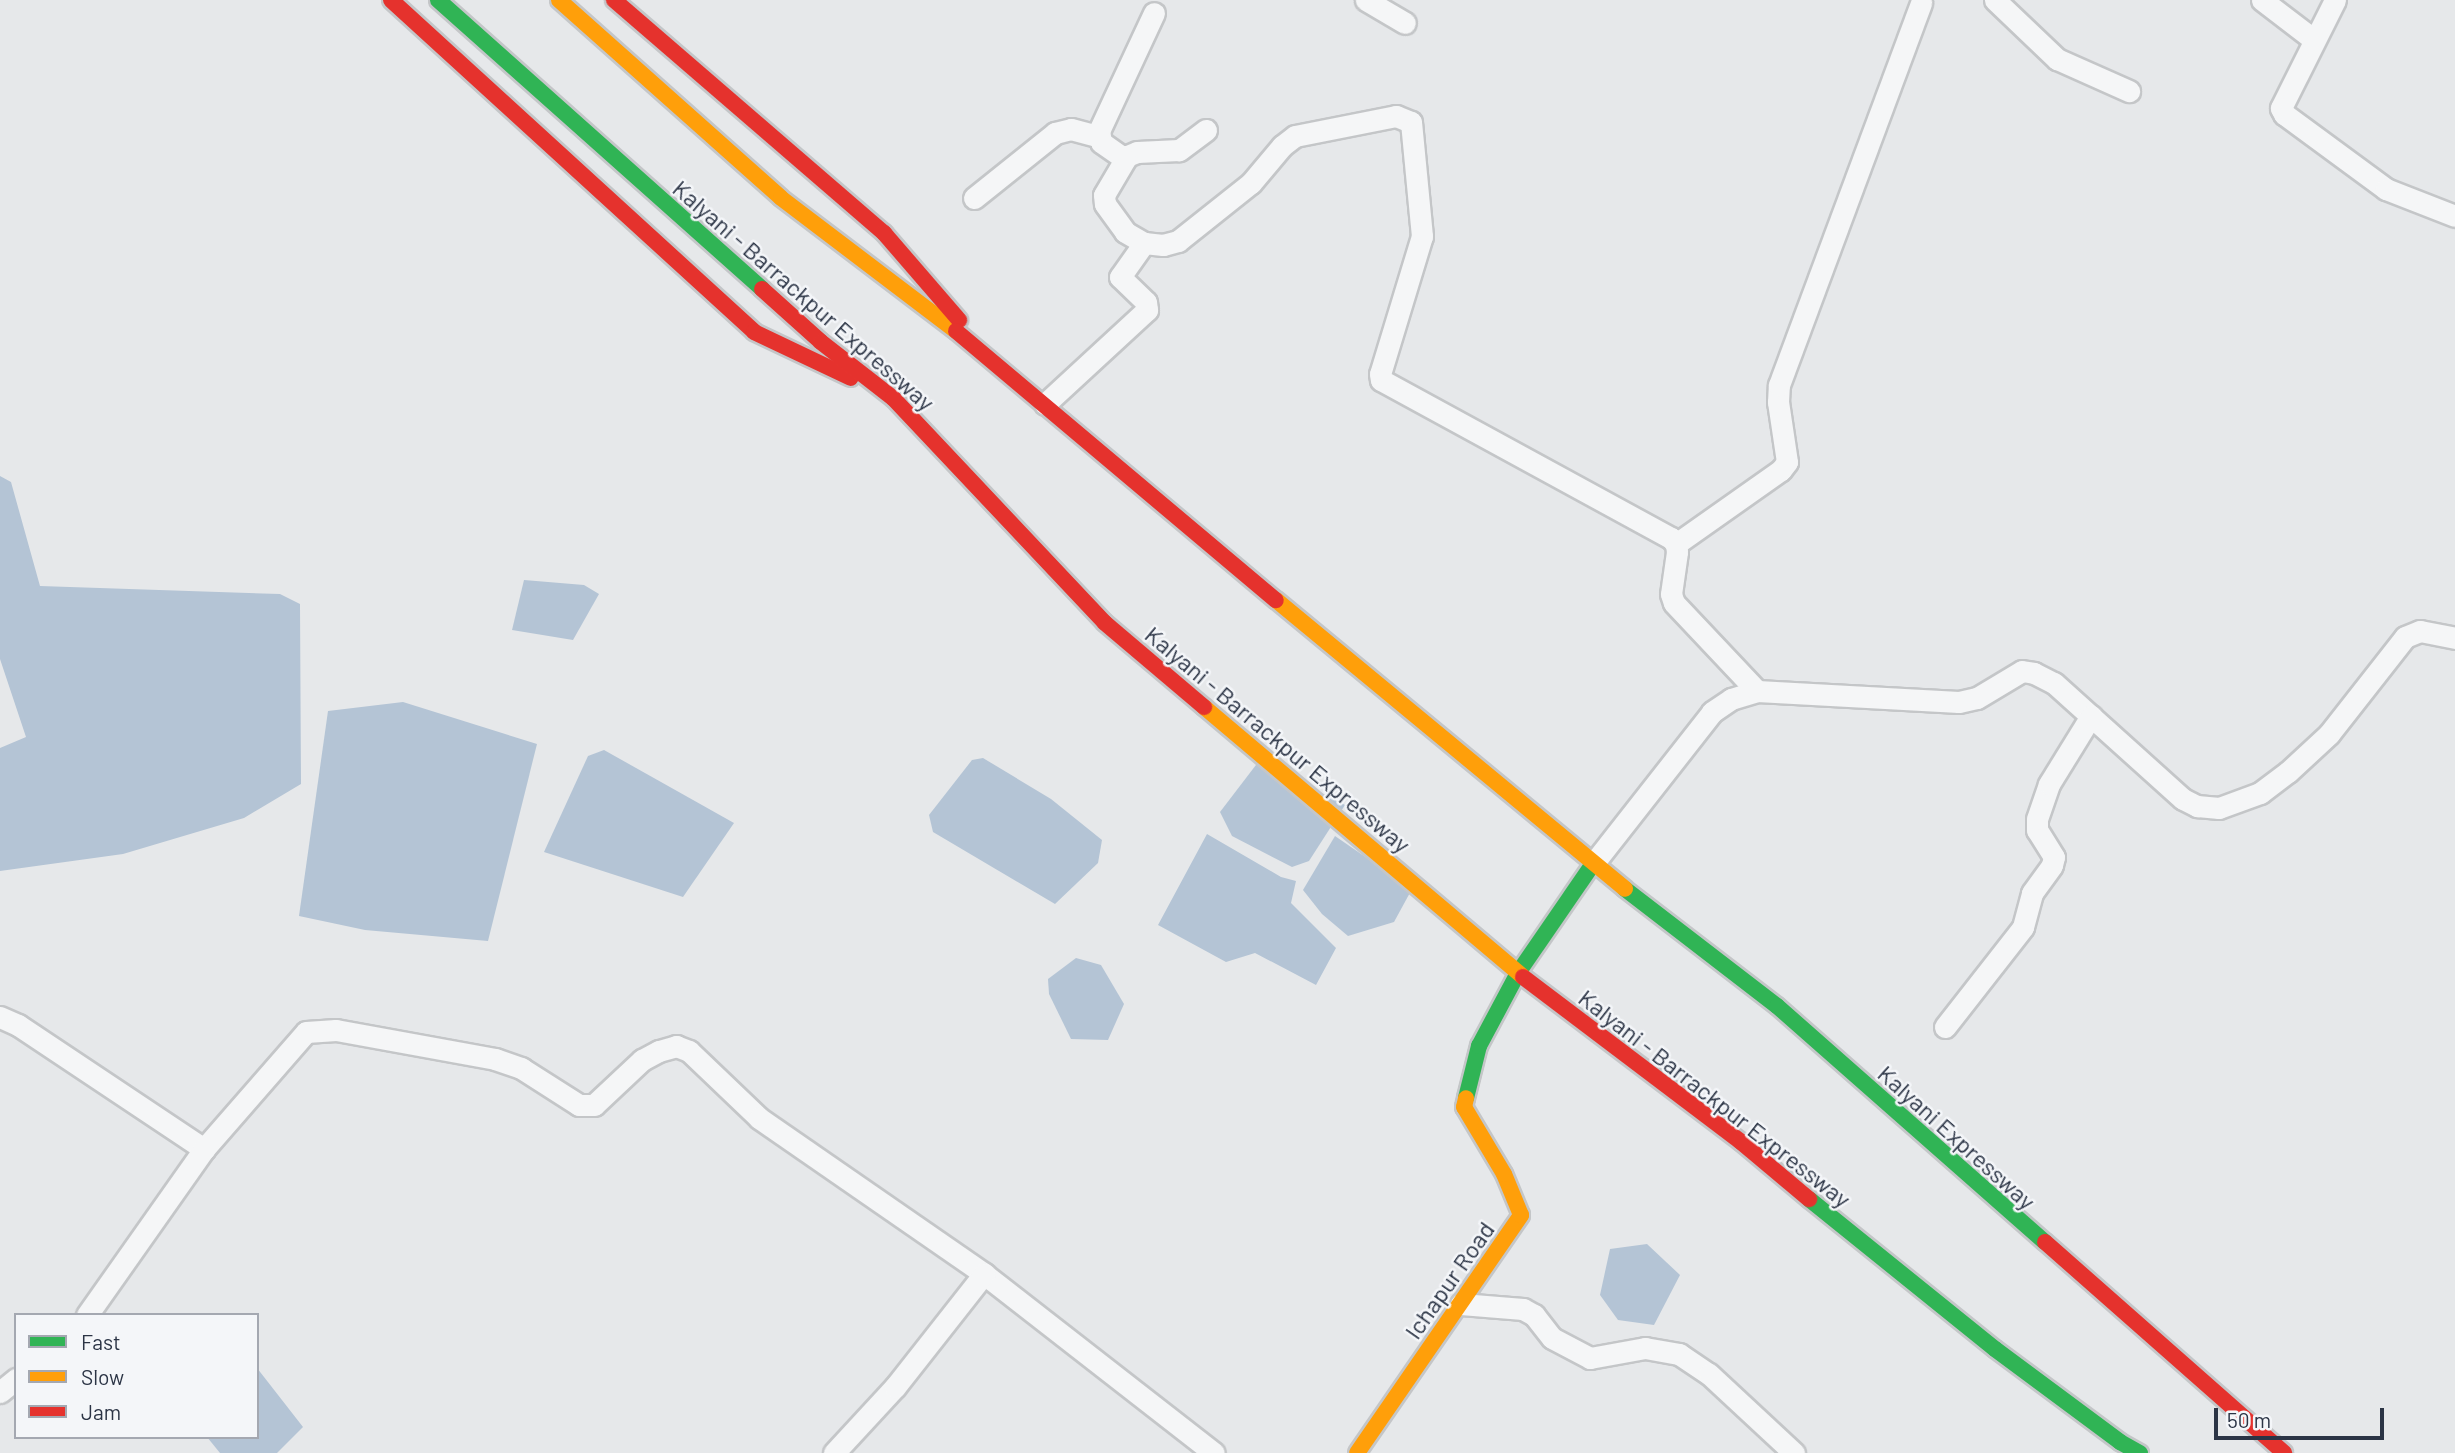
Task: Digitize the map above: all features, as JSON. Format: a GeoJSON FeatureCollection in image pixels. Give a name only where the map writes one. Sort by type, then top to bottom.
{"type":"FeatureCollection","features":[{"type":"Feature","properties":{"kind":"main road"},"geometry":{"type":"LineString","coordinates":[[391,0],[754,332],[893,398]]}},
{"type":"Feature","properties":{"kind":"main road","name":"Kalyani - Barrackpur Expressway"},"geometry":{"type":"LineString","coordinates":[[438,0],[821,342],[893,398],[1105,623],[1518,973],[1741,1142],[1896,1272],[2015,1365],[2120,1442],[2140,1453]]}},
{"type":"Feature","properties":{"kind":"main road"},"geometry":{"type":"LineString","coordinates":[[559,0],[781,198],[990,356],[1199,536],[1593,863],[1518,973]]}},
{"type":"Feature","properties":{"kind":"main road"},"geometry":{"type":"LineString","coordinates":[[614,0],[884,233],[990,356]]}},
{"type":"Feature","properties":{"kind":"main road","name":"Kalyani Expressway"},"geometry":{"type":"LineString","coordinates":[[1593,863],[1777,1006],[1954,1165],[2284,1453]]}},
{"type":"Feature","properties":{"kind":"main road","name":"Ichapur Road"},"geometry":{"type":"LineString","coordinates":[[1357,1453],[1521,1215],[1504,1174],[1464,1107],[1479,1046],[1518,973]]}},
{"type":"Feature","properties":{"kind":"street"},"geometry":{"type":"LineString","coordinates":[[1366,0],[1405,23]]}},
{"type":"Feature","properties":{"kind":"street"},"geometry":{"type":"LineString","coordinates":[[1995,0],[2057,59],[2129,91]]}},
{"type":"Feature","properties":{"kind":"street"},"geometry":{"type":"LineString","coordinates":[[2262,0],[2313,40]]}},
{"type":"Feature","properties":{"kind":"street"},"geometry":{"type":"LineString","coordinates":[[2334,0],[2283,99],[2281,108],[2284,114],[2386,189],[2455,216]]}},
{"type":"Feature","properties":{"kind":"street"},"geometry":{"type":"LineString","coordinates":[[1757,691],[1674,603],[1671,594],[1676,544],[1785,467],[1787,457],[1777,402],[1779,385],[1921,3]]}},
{"type":"Feature","properties":{"kind":"street"},"geometry":{"type":"LineString","coordinates":[[1098,136],[1154,13]]}},
{"type":"Feature","properties":{"kind":"street"},"geometry":{"type":"LineString","coordinates":[[1206,130],[1179,150],[1137,152],[1125,159],[1107,185],[1105,204],[1125,232],[1144,243],[1163,245],[1178,241],[1251,183],[1282,146],[1295,136],[1396,116],[1411,122],[1422,236],[1380,374],[1381,380],[1676,544]]}},
{"type":"Feature","properties":{"kind":"street"},"geometry":{"type":"LineString","coordinates":[[974,198],[1055,133],[1071,129],[1098,136],[1125,159]]}},
{"type":"Feature","properties":{"kind":"street"},"geometry":{"type":"LineString","coordinates":[[1045,404],[1147,310],[1146,302],[1120,277],[1144,243]]}},
{"type":"Feature","properties":{"kind":"street"},"geometry":{"type":"LineString","coordinates":[[1593,863],[1712,712],[1731,699],[1757,691],[1959,702],[1978,698],[2002,686],[2022,671],[2054,682],[2183,799],[2197,806],[2218,808],[2260,793],[2288,772],[2329,734],[2405,637],[2420,631],[2455,638]]}},
{"type":"Feature","properties":{"kind":"street"},"geometry":{"type":"LineString","coordinates":[[1945,1027],[2023,928],[2032,893],[2052,865],[2054,857],[2037,830],[2037,818],[2049,784],[2091,716]]}},
{"type":"Feature","properties":{"kind":"street"},"geometry":{"type":"LineString","coordinates":[[0,1017],[18,1025],[204,1149]]}},
{"type":"Feature","properties":{"kind":"street"},"geometry":{"type":"LineString","coordinates":[[87,1313],[204,1149],[306,1032],[320,1028],[495,1059],[521,1068],[579,1105],[594,1105],[642,1060],[676,1046],[689,1051],[759,1118],[785,1138],[984,1274],[1214,1453]]}},
{"type":"Feature","properties":{"kind":"street"},"geometry":{"type":"LineString","coordinates":[[834,1453],[895,1387],[984,1274]]}},
{"type":"Feature","properties":{"kind":"street"},"geometry":{"type":"LineString","coordinates":[[1461,1304],[1523,1309],[1534,1315],[1552,1338],[1590,1358],[1645,1348],[1679,1354],[1709,1374],[1794,1453]]}},
{"type":"Feature","properties":{"kind":"water"},"geometry":{"type":"Polygon","coordinates":[[[0,476],[11,482],[40,586],[280,594],[300,604],[301,784],[244,818],[123,854],[0,871],[0,748],[26,737],[0,659],[0,476]]]}},
{"type":"Feature","properties":{"kind":"water"},"geometry":{"type":"Polygon","coordinates":[[[524,580],[584,585],[599,594],[573,640],[512,630],[524,580]]]}},
{"type":"Feature","properties":{"kind":"water"},"geometry":{"type":"Polygon","coordinates":[[[403,702],[537,744],[488,941],[365,930],[299,916],[328,711],[403,702]]]}},
{"type":"Feature","properties":{"kind":"water"},"geometry":{"type":"Polygon","coordinates":[[[604,750],[734,823],[683,897],[544,852],[588,756],[604,750]]]}},
{"type":"Feature","properties":{"kind":"water"},"geometry":{"type":"Polygon","coordinates":[[[983,758],[1051,799],[1102,840],[1098,863],[1055,904],[933,832],[929,815],[972,760],[983,758]]]}},
{"type":"Feature","properties":{"kind":"water"},"geometry":{"type":"Polygon","coordinates":[[[1259,761],[1345,805],[1309,861],[1292,867],[1232,836],[1220,812],[1259,761]]]}},
{"type":"Feature","properties":{"kind":"water"},"geometry":{"type":"Polygon","coordinates":[[[1207,834],[1281,877],[1296,881],[1291,903],[1336,948],[1316,985],[1255,953],[1226,962],[1158,925],[1207,834]]]}},
{"type":"Feature","properties":{"kind":"water"},"geometry":{"type":"Polygon","coordinates":[[[1335,836],[1412,889],[1394,922],[1348,936],[1322,914],[1303,890],[1335,836]]]}},
{"type":"Feature","properties":{"kind":"water"},"geometry":{"type":"Polygon","coordinates":[[[1076,958],[1101,965],[1124,1004],[1108,1040],[1071,1039],[1049,994],[1048,979],[1076,958]]]}},
{"type":"Feature","properties":{"kind":"water"},"geometry":{"type":"Polygon","coordinates":[[[1647,1244],[1680,1275],[1654,1325],[1618,1320],[1600,1295],[1610,1249],[1647,1244]]]}},
{"type":"Feature","properties":{"kind":"water"},"geometry":{"type":"Polygon","coordinates":[[[259,1371],[303,1427],[277,1453],[220,1453],[209,1439],[259,1439],[259,1371]]]}},
{"type":"Feature","properties":{"kind":"traffic: fast"},"geometry":{"type":"LineString","coordinates":[[438,0],[762,289]]}},
{"type":"Feature","properties":{"kind":"traffic: fast"},"geometry":{"type":"LineString","coordinates":[[1466,1098],[1479,1046],[1518,973],[1593,864]]}},
{"type":"Feature","properties":{"kind":"traffic: fast"},"geometry":{"type":"LineString","coordinates":[[1625,889],[1777,1006],[2045,1242]]}},
{"type":"Feature","properties":{"kind":"traffic: fast"},"geometry":{"type":"LineString","coordinates":[[1809,1199],[1995,1349],[2120,1442],[2140,1453]]}},
{"type":"Feature","properties":{"kind":"traffic: slow"},"geometry":{"type":"LineString","coordinates":[[559,0],[781,198],[956,331]]}},
{"type":"Feature","properties":{"kind":"traffic: slow"},"geometry":{"type":"LineString","coordinates":[[1276,600],[1625,889]]}},
{"type":"Feature","properties":{"kind":"traffic: slow"},"geometry":{"type":"LineString","coordinates":[[1204,707],[1523,977]]}},
{"type":"Feature","properties":{"kind":"traffic: slow"},"geometry":{"type":"LineString","coordinates":[[1357,1453],[1521,1215],[1504,1174],[1464,1107],[1466,1098]]}},
{"type":"Feature","properties":{"kind":"traffic: jam"},"geometry":{"type":"LineString","coordinates":[[391,0],[754,332],[851,378]]}},
{"type":"Feature","properties":{"kind":"traffic: jam"},"geometry":{"type":"LineString","coordinates":[[614,0],[884,233],[959,320]]}},
{"type":"Feature","properties":{"kind":"traffic: jam"},"geometry":{"type":"LineString","coordinates":[[762,289],[821,342],[893,398],[1105,623],[1204,707]]}},
{"type":"Feature","properties":{"kind":"traffic: jam"},"geometry":{"type":"LineString","coordinates":[[956,331],[1276,600]]}},
{"type":"Feature","properties":{"kind":"traffic: jam"},"geometry":{"type":"LineString","coordinates":[[1523,977],[1741,1142],[1809,1199]]}},
{"type":"Feature","properties":{"kind":"traffic: jam"},"geometry":{"type":"LineString","coordinates":[[2045,1242],[2284,1453]]}}]}
